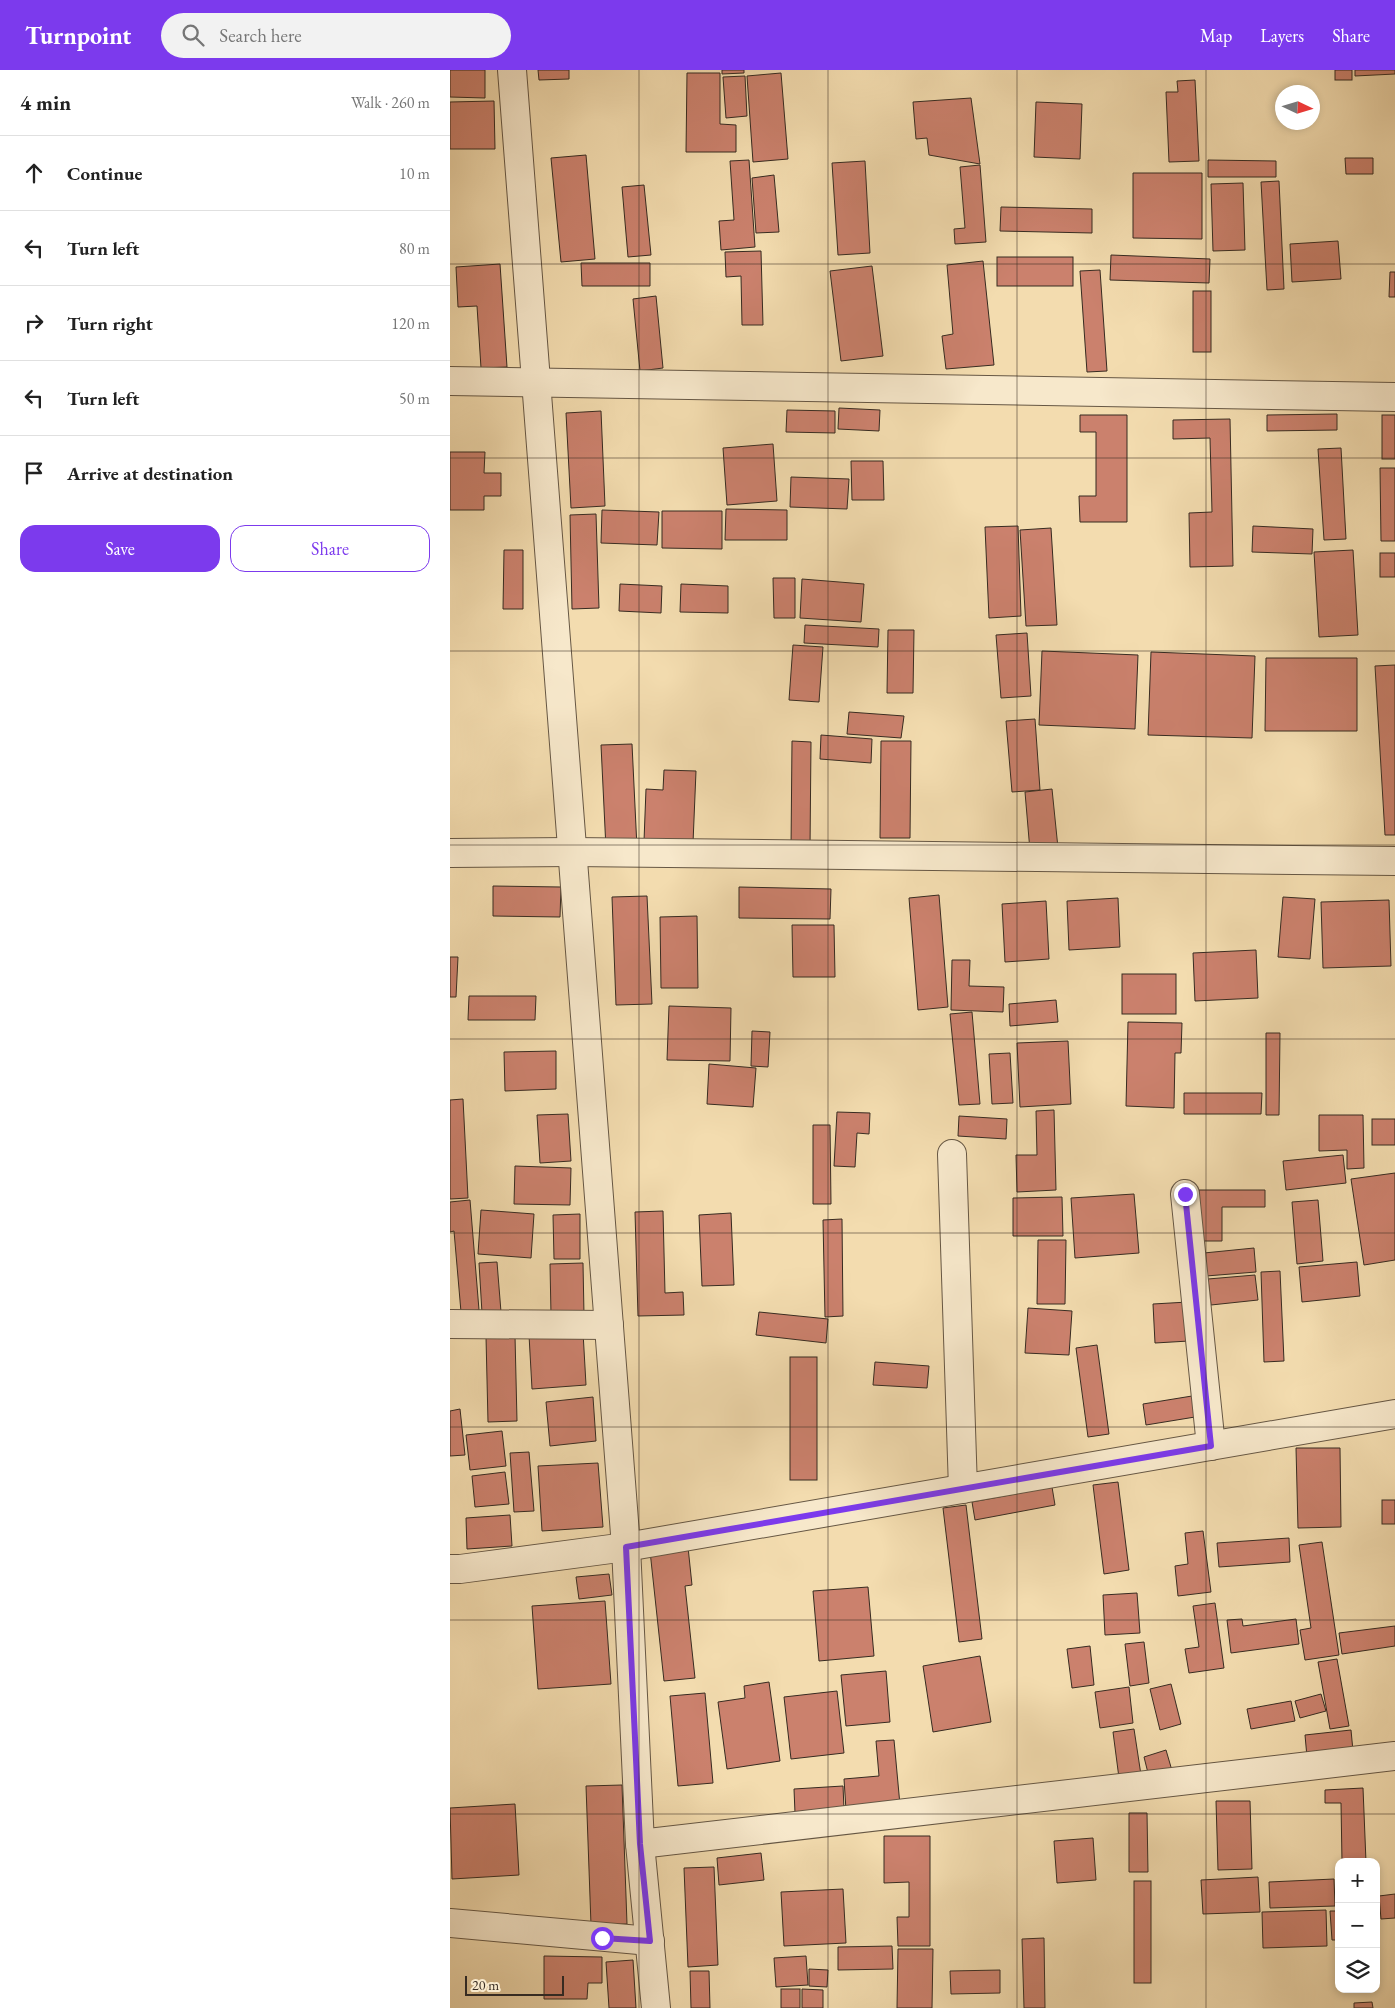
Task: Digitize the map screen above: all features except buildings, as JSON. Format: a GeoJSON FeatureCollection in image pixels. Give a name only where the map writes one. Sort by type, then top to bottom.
{"type":"FeatureCollection","features":[{"type":"Feature","properties":{"kind":"street"},"geometry":{"type":"LineString","coordinates":[[512,70],[626,1547],[640,1844],[656,2008]]}},
{"type":"Feature","properties":{"kind":"street"},"geometry":{"type":"LineString","coordinates":[[450,381],[1395,397]]}},
{"type":"Feature","properties":{"kind":"street"},"geometry":{"type":"LineString","coordinates":[[450,853],[572,852],[1395,861]]}},
{"type":"Feature","properties":{"kind":"street"},"geometry":{"type":"LineString","coordinates":[[952,1154],[963,1489]]}},
{"type":"Feature","properties":{"kind":"street"},"geometry":{"type":"LineString","coordinates":[[1185,1194],[1211,1446]]}},
{"type":"Feature","properties":{"kind":"street"},"geometry":{"type":"LineString","coordinates":[[450,1324],[609,1325]]}},
{"type":"Feature","properties":{"kind":"street"},"geometry":{"type":"LineString","coordinates":[[453,1563],[626,1547],[1395,1414]]}},
{"type":"Feature","properties":{"kind":"street"},"geometry":{"type":"LineString","coordinates":[[640,1844],[1395,1756]]}},
{"type":"Feature","properties":{"kind":"street"},"geometry":{"type":"LineString","coordinates":[[450,1923],[650,1941]]}},
{"type":"Feature","properties":{"kind":"route"},"geometry":{"type":"LineString","coordinates":[[602,1938],[650,1941],[640,1844],[626,1547],[1211,1446],[1185,1194]]}}]}
